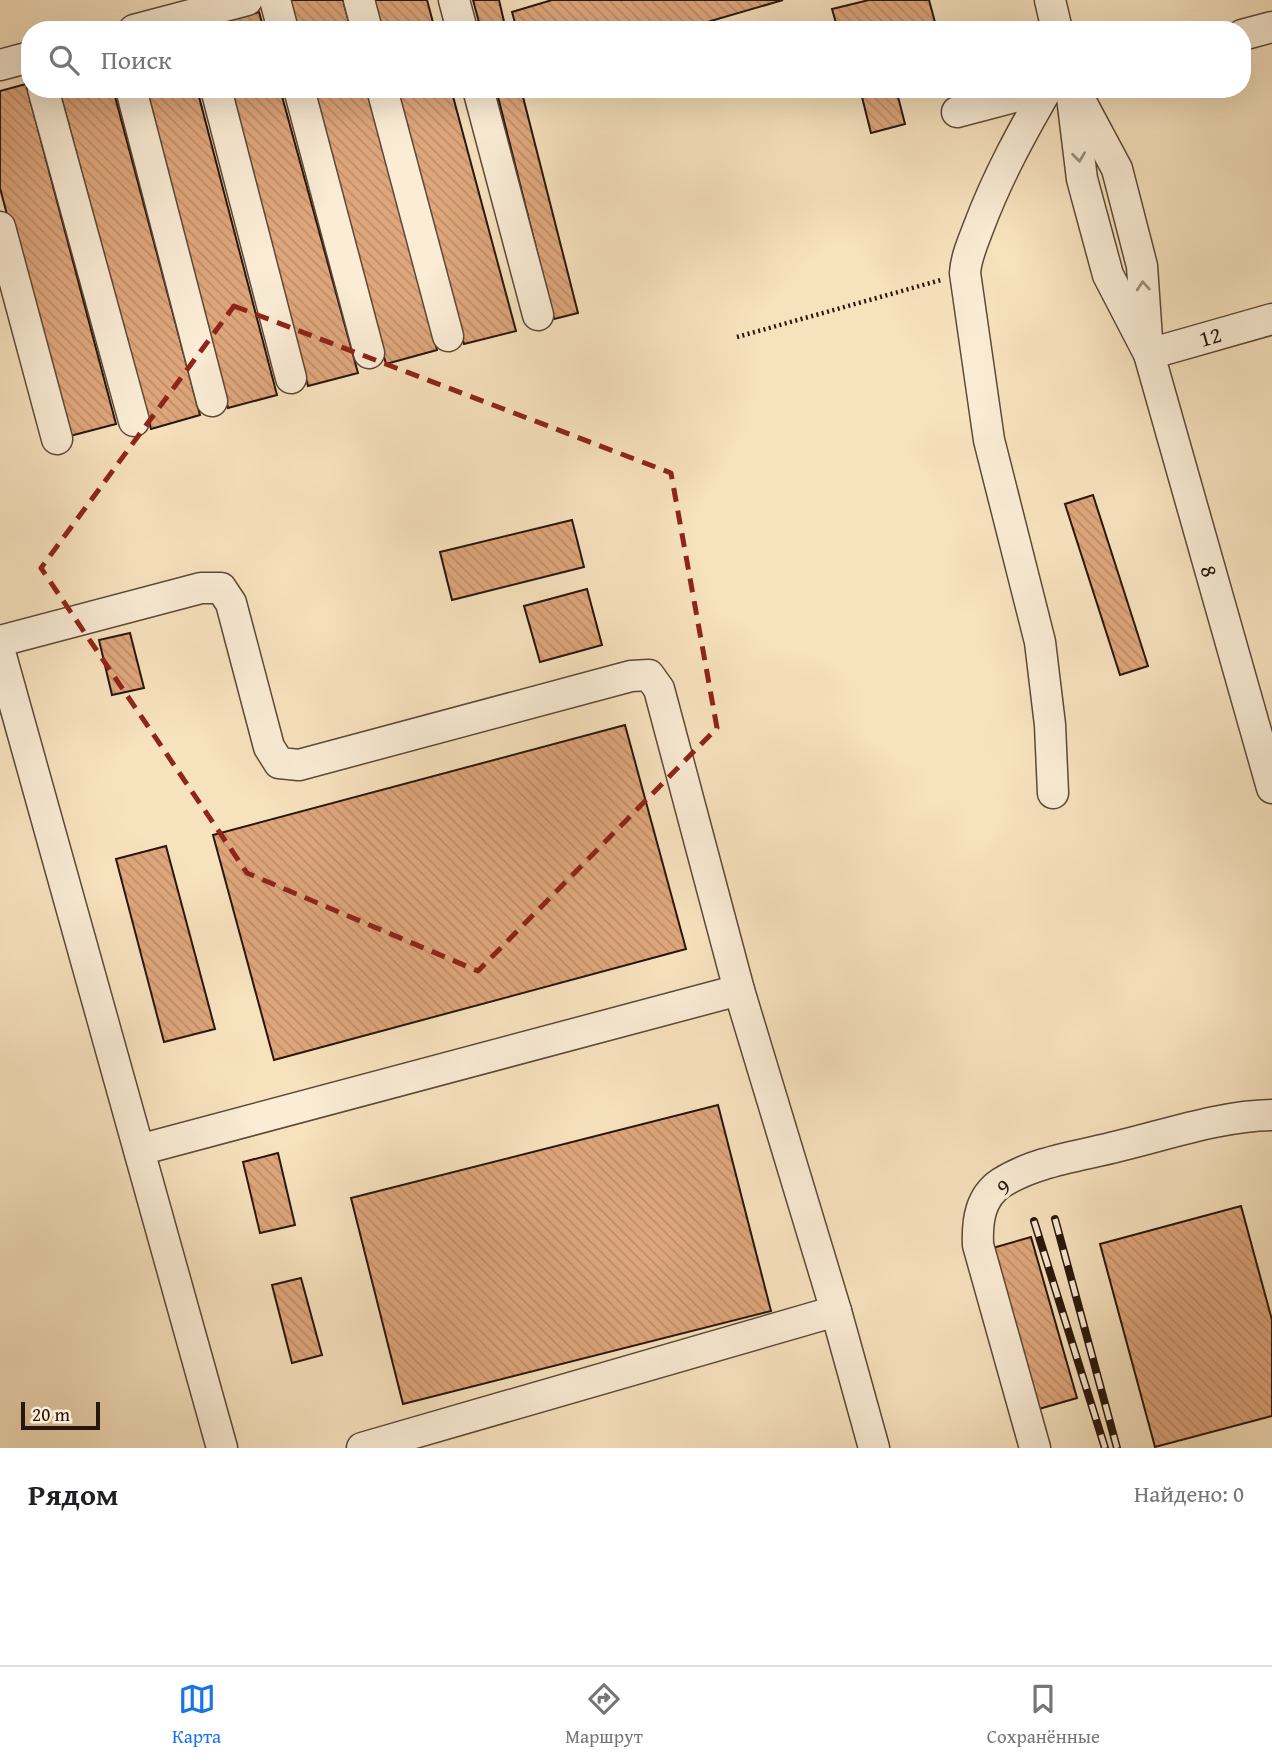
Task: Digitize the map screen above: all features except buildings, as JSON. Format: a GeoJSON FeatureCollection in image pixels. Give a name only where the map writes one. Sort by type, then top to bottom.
{"type":"FeatureCollection","features":[{"type":"Feature","properties":{"kind":"street"},"geometry":{"type":"LineString","coordinates":[[169,21],[247,0]]}},
{"type":"Feature","properties":{"kind":"street"},"geometry":{"type":"LineString","coordinates":[[275,0],[281,21]]}},
{"type":"Feature","properties":{"kind":"street"},"geometry":{"type":"LineString","coordinates":[[359,0],[365,21]]}},
{"type":"Feature","properties":{"kind":"street"},"geometry":{"type":"LineString","coordinates":[[454,0],[460,21]]}},
{"type":"Feature","properties":{"kind":"street"},"geometry":{"type":"LineString","coordinates":[[1050,0],[1055,21]]}},
{"type":"Feature","properties":{"kind":"street"},"geometry":{"type":"LineString","coordinates":[[1251,33],[1272,27]]}},
{"type":"Feature","properties":{"kind":"street"},"geometry":{"type":"LineString","coordinates":[[0,65],[21,59]]}},
{"type":"Feature","properties":{"kind":"street"},"geometry":{"type":"LineString","coordinates":[[45,98],[134,421]]}},
{"type":"Feature","properties":{"kind":"street"},"geometry":{"type":"LineString","coordinates":[[133,98],[212,401]]}},
{"type":"Feature","properties":{"kind":"street"},"geometry":{"type":"LineString","coordinates":[[218,98],[291,378]]}},
{"type":"Feature","properties":{"kind":"street"},"geometry":{"type":"LineString","coordinates":[[301,98],[369,353]]}},
{"type":"Feature","properties":{"kind":"street"},"geometry":{"type":"LineString","coordinates":[[384,98],[448,335]]}},
{"type":"Feature","properties":{"kind":"street"},"geometry":{"type":"LineString","coordinates":[[480,98],[538,315]]}},
{"type":"Feature","properties":{"kind":"street"},"geometry":{"type":"LineString","coordinates":[[957,112],[1011,98]]}},
{"type":"Feature","properties":{"kind":"street"},"geometry":{"type":"LineString","coordinates":[[1041,98],[1001,172],[966,262],[965,273],[989,440],[1040,642],[1050,725],[1053,793]]}},
{"type":"Feature","properties":{"kind":"street","name":"8"},"geometry":{"type":"LineString","coordinates":[[1074,98],[1082,179],[1108,275],[1149,354],[1272,788]]}},
{"type":"Feature","properties":{"kind":"street"},"geometry":{"type":"LineString","coordinates":[[0,227],[57,439]]}},
{"type":"Feature","properties":{"kind":"street","name":"12"},"geometry":{"type":"LineString","coordinates":[[1149,354],[1272,319]]}},
{"type":"Feature","properties":{"kind":"street"},"geometry":{"type":"LineString","coordinates":[[0,641],[201,588],[221,588],[230,603],[269,747],[279,763],[299,765],[631,676],[649,675],[659,689],[739,990],[836,1311],[874,1448]]}},
{"type":"Feature","properties":{"kind":"street"},"geometry":{"type":"LineString","coordinates":[[0,652],[9,716],[139,1150],[222,1448]]}},
{"type":"Feature","properties":{"kind":"street"},"geometry":{"type":"LineString","coordinates":[[139,1150],[739,990]]}},
{"type":"Feature","properties":{"kind":"street","name":"9"},"geometry":{"type":"LineString","coordinates":[[1035,1448],[978,1245],[977,1224],[983,1202],[1000,1184],[1037,1166],[1233,1118],[1272,1115]]}},
{"type":"Feature","properties":{"kind":"street"},"geometry":{"type":"LineString","coordinates":[[362,1448],[836,1311]]}},
{"type":"Feature","properties":{"kind":"path"},"geometry":{"type":"LineString","coordinates":[[737,337],[965,273]]}},
{"type":"Feature","properties":{"kind":"highlighted area"},"geometry":{"type":"Polygon","coordinates":[[[234,306],[671,473],[717,728],[478,971],[247,873],[41,568],[234,306]]]}},
{"type":"Feature","properties":{"kind":"railway"},"geometry":{"type":"LineString","coordinates":[[1055,1219],[1117,1448]]}},
{"type":"Feature","properties":{"kind":"railway"},"geometry":{"type":"LineString","coordinates":[[1034,1221],[1105,1448]]}}]}
